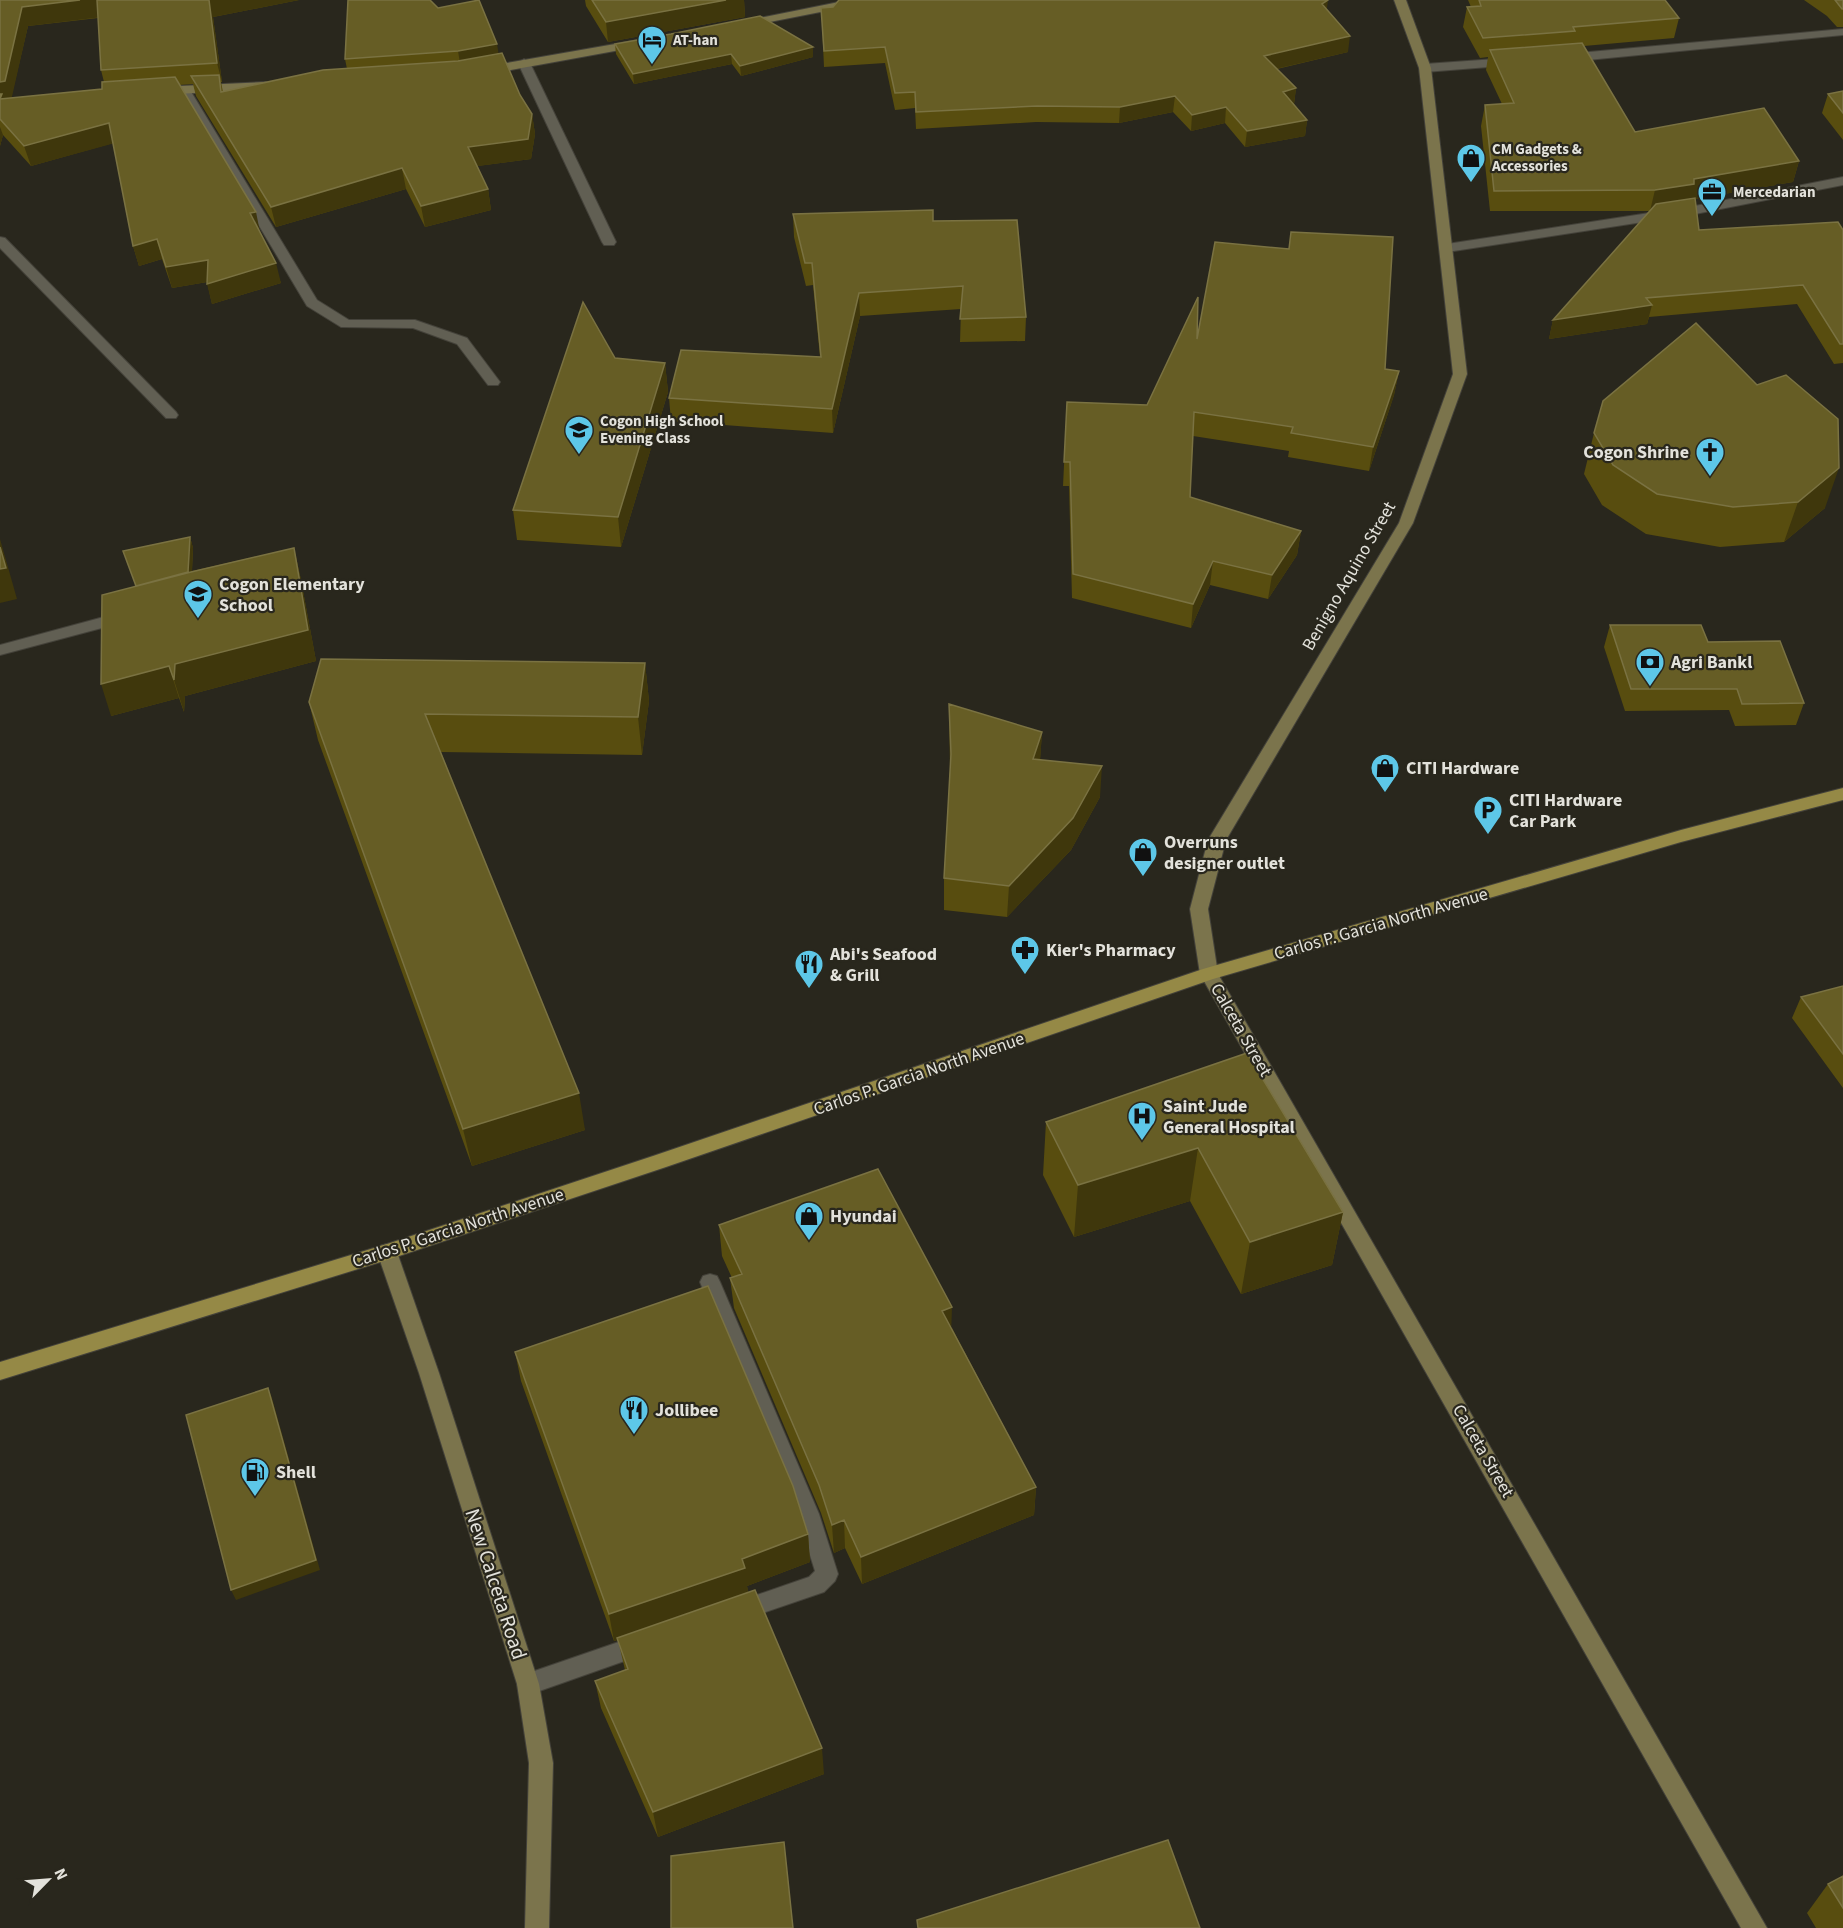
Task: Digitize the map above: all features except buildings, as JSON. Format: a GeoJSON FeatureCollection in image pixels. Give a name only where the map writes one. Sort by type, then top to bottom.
{"type":"FeatureCollection","features":[{"type":"Feature","properties":{"kind":"main road"},"geometry":{"type":"LineString","coordinates":[[728,27],[828,4],[866,0]]}},
{"type":"Feature","properties":{"kind":"main road","name":"Benigno Aquino Street"},"geometry":{"type":"LineString","coordinates":[[1209,974],[1199,909],[1217,840],[1406,522],[1460,374],[1425,68],[1400,0]]}},
{"type":"Feature","properties":{"kind":"main road"},"geometry":{"type":"LineString","coordinates":[[472,73],[649,42]]}},
{"type":"Feature","properties":{"kind":"main road"},"geometry":{"type":"LineString","coordinates":[[143,92],[275,86]]}},
{"type":"Feature","properties":{"kind":"main road","name":"Carlos P. Garcia North Avenue"},"geometry":{"type":"LineString","coordinates":[[0,1371],[387,1251],[659,1162],[1209,974],[1681,836],[1843,795]]}},
{"type":"Feature","properties":{"kind":"main road","name":"Calceta Street"},"geometry":{"type":"LineString","coordinates":[[1209,974],[1755,1928]]}},
{"type":"Feature","properties":{"kind":"main road","name":"New Calceta Road"},"geometry":{"type":"LineString","coordinates":[[387,1251],[429,1373],[528,1684],[540,1763],[537,1928]]}},
{"type":"Feature","properties":{"kind":"street"},"geometry":{"type":"LineString","coordinates":[[1553,59],[1843,32]]}},
{"type":"Feature","properties":{"kind":"street"},"geometry":{"type":"LineString","coordinates":[[1425,68],[1518,62]]}},
{"type":"Feature","properties":{"kind":"street"},"geometry":{"type":"LineString","coordinates":[[524,63],[609,242]]}},
{"type":"Feature","properties":{"kind":"street"},"geometry":{"type":"LineString","coordinates":[[184,90],[312,303],[346,324],[415,324],[462,341],[493,382]]}},
{"type":"Feature","properties":{"kind":"street"},"geometry":{"type":"LineString","coordinates":[[1447,248],[1695,210],[1843,182]]}},
{"type":"Feature","properties":{"kind":"street"},"geometry":{"type":"LineString","coordinates":[[0,241],[171,416]]}},
{"type":"Feature","properties":{"kind":"street"},"geometry":{"type":"LineString","coordinates":[[0,650],[136,613]]}},
{"type":"Feature","properties":{"kind":"street"},"geometry":{"type":"LineString","coordinates":[[710,1282],[808,1514],[827,1574],[816,1585],[716,1619]]}},
{"type":"Feature","properties":{"kind":"street"},"geometry":{"type":"LineString","coordinates":[[528,1684],[661,1638]]}},
{"type":"Feature","properties":{"kind":"place","name":"AT-han"},"geometry":{"type":"Point","coordinates":[652,66]}},
{"type":"Feature","properties":{"kind":"place","name":"CM Gadgets & Accessories"},"geometry":{"type":"Point","coordinates":[1471,184]}},
{"type":"Feature","properties":{"kind":"place","name":"Mercedarian"},"geometry":{"type":"Point","coordinates":[1712,218]}},
{"type":"Feature","properties":{"kind":"place","name":"Cogon High School Evening Class"},"geometry":{"type":"Point","coordinates":[579,456]}},
{"type":"Feature","properties":{"kind":"place","name":"Cogon Shrine"},"geometry":{"type":"Point","coordinates":[1710,478]}},
{"type":"Feature","properties":{"kind":"place","name":"Cogon Elementary School"},"geometry":{"type":"Point","coordinates":[198,620]}},
{"type":"Feature","properties":{"kind":"place","name":"Agri Bankl"},"geometry":{"type":"Point","coordinates":[1650,688]}},
{"type":"Feature","properties":{"kind":"place","name":"CITI Hardware"},"geometry":{"type":"Point","coordinates":[1385,794]}},
{"type":"Feature","properties":{"kind":"place","name":"CITI Hardware Car Park"},"geometry":{"type":"Point","coordinates":[1488,836]}},
{"type":"Feature","properties":{"kind":"place","name":"Overruns designer outlet"},"geometry":{"type":"Point","coordinates":[1143,878]}},
{"type":"Feature","properties":{"kind":"place","name":"Kier's Pharmacy"},"geometry":{"type":"Point","coordinates":[1025,976]}},
{"type":"Feature","properties":{"kind":"place","name":"Abi's Seafood & Grill"},"geometry":{"type":"Point","coordinates":[809,990]}},
{"type":"Feature","properties":{"kind":"place","name":"Saint Jude General Hospital"},"geometry":{"type":"Point","coordinates":[1142,1142]}},
{"type":"Feature","properties":{"kind":"place","name":"Hyundai"},"geometry":{"type":"Point","coordinates":[809,1242]}},
{"type":"Feature","properties":{"kind":"place","name":"Jollibee"},"geometry":{"type":"Point","coordinates":[634,1436]}},
{"type":"Feature","properties":{"kind":"place","name":"Shell"},"geometry":{"type":"Point","coordinates":[255,1498]}}]}
